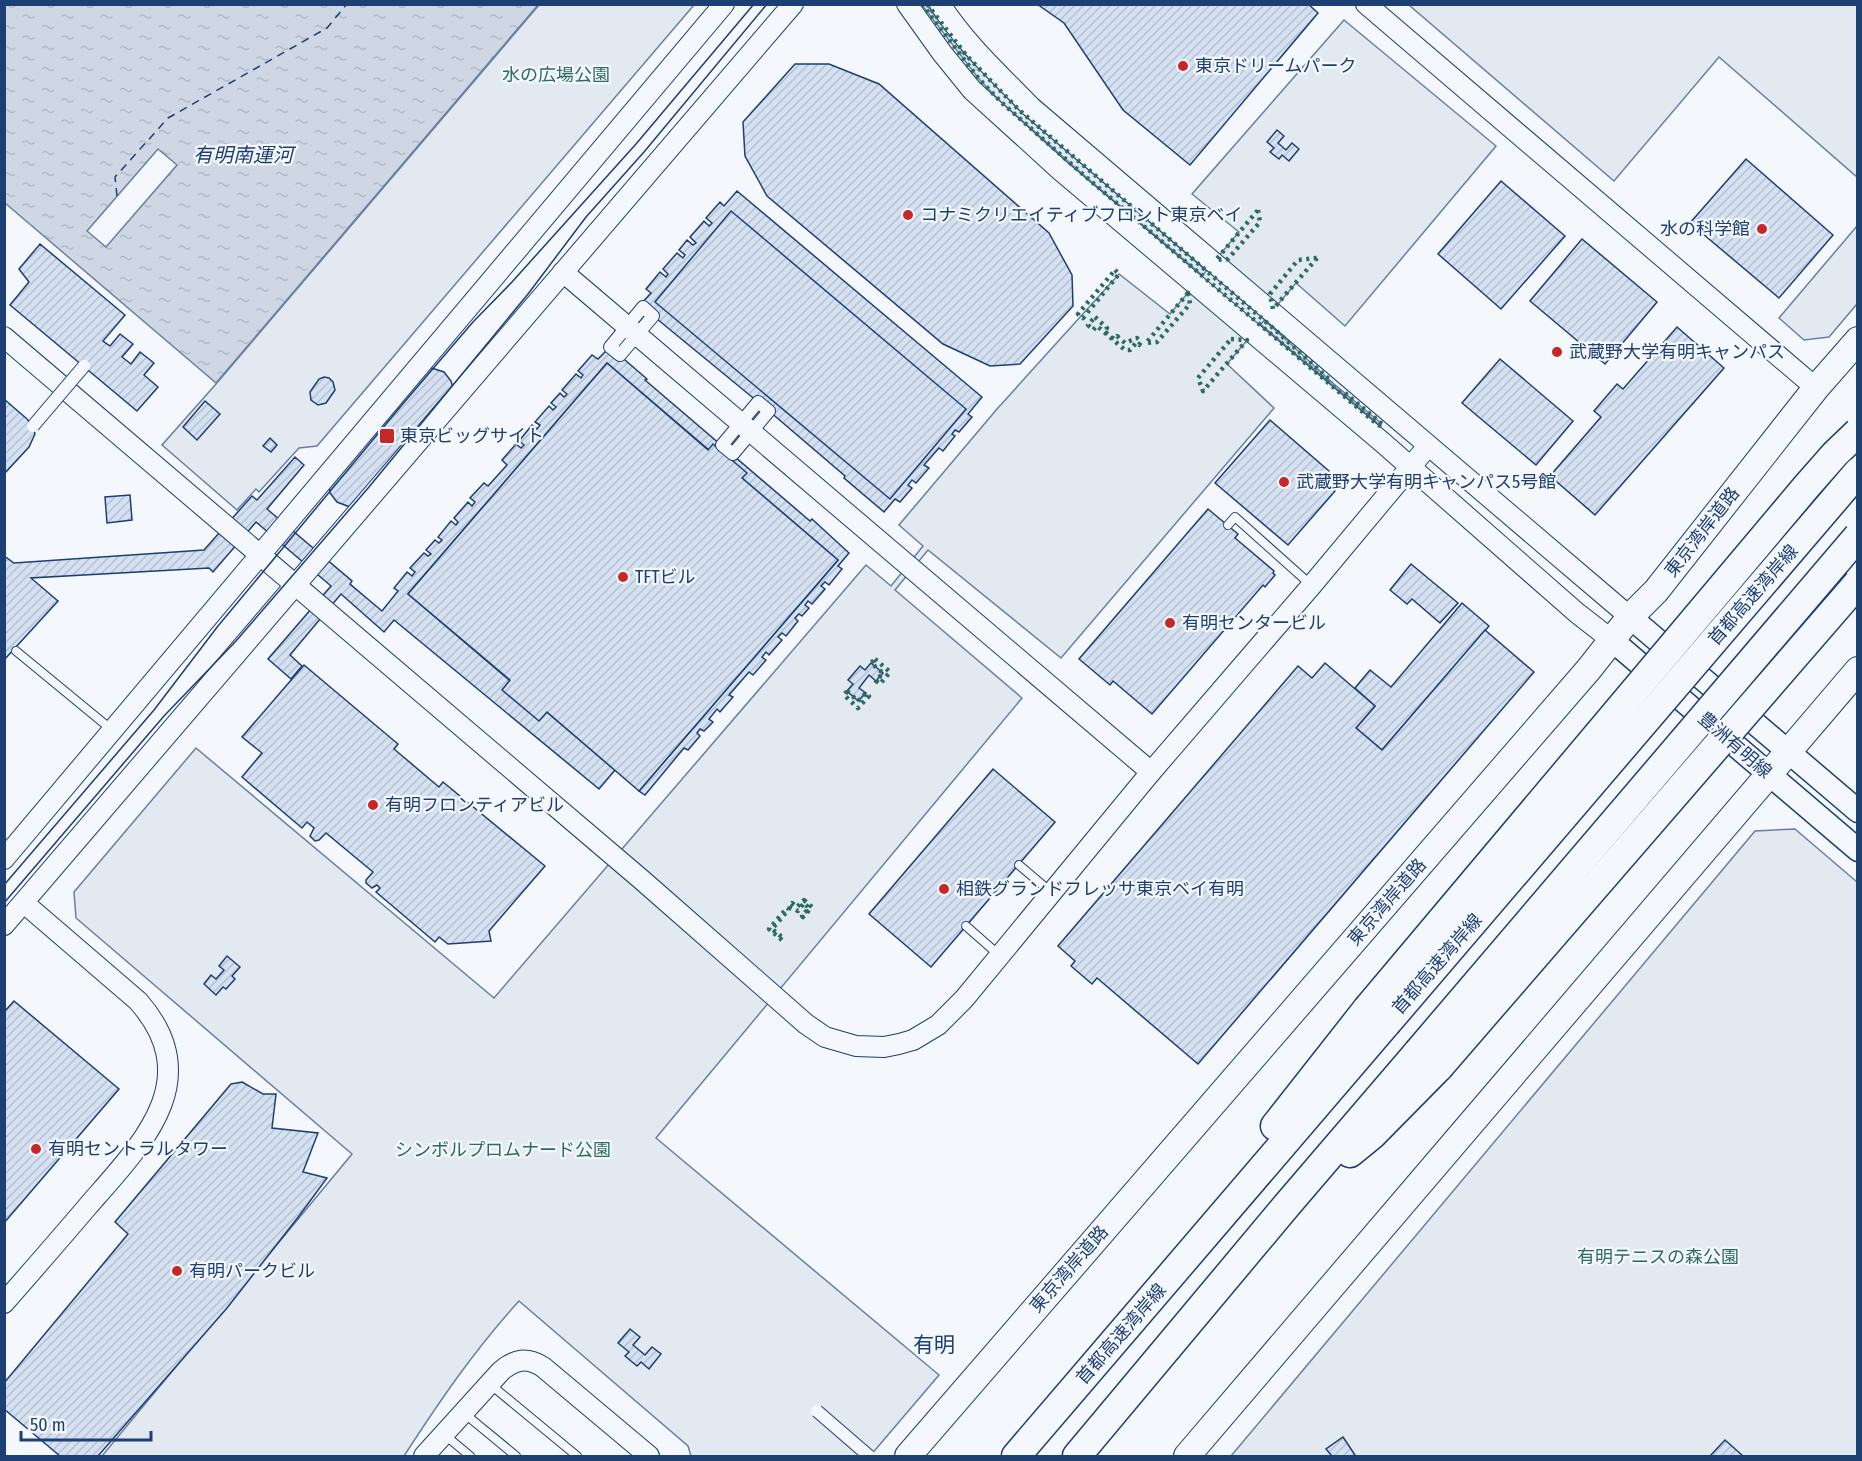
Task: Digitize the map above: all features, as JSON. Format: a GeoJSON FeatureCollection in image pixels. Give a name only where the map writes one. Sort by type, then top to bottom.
{"type":"FeatureCollection","features":[{"type":"Feature","properties":{"kind":"highway","name":"東京湾岸道路"},"geometry":{"type":"LineString","coordinates":[[908,1456],[1613,640],[1630,617],[1656,591],[1857,339]]}},
{"type":"Feature","properties":{"kind":"highway"},"geometry":{"type":"LineString","coordinates":[[1376,1017],[1806,487],[1857,432]]}},
{"type":"Feature","properties":{"kind":"highway","name":"首都高速湾岸線"},"geometry":{"type":"LineString","coordinates":[[1016,1456],[1087,1374],[1120,1320],[1376,1017],[1857,472]]}},
{"type":"Feature","properties":{"kind":"highway"},"geometry":{"type":"LineString","coordinates":[[1429,1060],[1857,536]]}},
{"type":"Feature","properties":{"kind":"highway"},"geometry":{"type":"LineString","coordinates":[[1077,1456],[1287,1205],[1429,1060],[1857,583]]}},
{"type":"Feature","properties":{"kind":"highway"},"geometry":{"type":"LineString","coordinates":[[1187,1456],[1857,670]]}},
{"type":"Feature","properties":{"kind":"main road","name":"豊洲有明線"},"geometry":{"type":"LineString","coordinates":[[1630,617],[1857,812]]}},
{"type":"Feature","properties":{"kind":"main road","name":"豊洲有明線"},"geometry":{"type":"LineString","coordinates":[[1613,640],[1857,850]]}},
{"type":"Feature","properties":{"kind":"street"},"geometry":{"type":"LineString","coordinates":[[4,859],[724,4]]}},
{"type":"Feature","properties":{"kind":"street"},"geometry":{"type":"LineString","coordinates":[[4,925],[793,4]]}},
{"type":"Feature","properties":{"kind":"street"},"geometry":{"type":"LineString","coordinates":[[907,4],[972,90],[1060,170],[1577,613],[1613,640]]}},
{"type":"Feature","properties":{"kind":"street"},"geometry":{"type":"LineString","coordinates":[[940,4],[980,55],[1031,107],[1630,617]]}},
{"type":"Feature","properties":{"kind":"street"},"geometry":{"type":"LineString","coordinates":[[1366,4],[1816,388]]}},
{"type":"Feature","properties":{"kind":"street"},"geometry":{"type":"LineString","coordinates":[[563,272],[1151,772]]}},
{"type":"Feature","properties":{"kind":"street"},"geometry":{"type":"LineString","coordinates":[[4,337],[642,880],[793,1014],[825,1037],[868,1047],[884,1047],[914,1040],[938,1026],[948,1017],[1151,772],[1428,446]]}},
{"type":"Feature","properties":{"kind":"street"},"geometry":{"type":"LineString","coordinates":[[33,426],[84,366]]}},
{"type":"Feature","properties":{"kind":"street"},"geometry":{"type":"LineString","coordinates":[[4,1304],[134,1153],[155,1121],[167,1088],[166,1051],[152,1016],[138,1001],[24,903]]}},
{"type":"Feature","properties":{"kind":"street"},"geometry":{"type":"LineString","coordinates":[[424,1456],[501,1371],[523,1359],[536,1362],[649,1456]]}},
{"type":"Feature","properties":{"kind":"street"},"geometry":{"type":"LineString","coordinates":[[817,1411],[869,1456]]}},
{"type":"Feature","properties":{"kind":"lane"},"geometry":{"type":"LineString","coordinates":[[1228,525],[1235,517],[1312,585]]}},
{"type":"Feature","properties":{"kind":"lane"},"geometry":{"type":"LineString","coordinates":[[16,651],[112,731]]}},
{"type":"Feature","properties":{"kind":"lane"},"geometry":{"type":"LineString","coordinates":[[1019,865],[1052,893]]}},
{"type":"Feature","properties":{"kind":"lane"},"geometry":{"type":"LineString","coordinates":[[966,926],[1000,956]]}},
{"type":"Feature","properties":{"kind":"lane"},"geometry":{"type":"LineString","coordinates":[[489,1384],[577,1456]]}},
{"type":"Feature","properties":{"kind":"lane"},"geometry":{"type":"LineString","coordinates":[[464,1413],[516,1456]]}},
{"type":"Feature","properties":{"kind":"lane"},"geometry":{"type":"LineString","coordinates":[[445,1435],[470,1456]]}},
{"type":"Feature","properties":{"kind":"green space","name":"水の広場公園"},"geometry":{"type":"Polygon","coordinates":[[[539,5],[694,5],[317,446],[299,448],[259,492],[256,489],[237,510],[162,445],[539,5]]]}},
{"type":"Feature","properties":{"kind":"green space"},"geometry":{"type":"Polygon","coordinates":[[[922,5],[927,5],[966,55],[1018,109],[1273,328],[1381,423],[1381,426],[1086,177],[1001,102],[979,79],[922,5]]]}},
{"type":"Feature","properties":{"kind":"green space"},"geometry":{"type":"Polygon","coordinates":[[[1409,5],[1857,5],[1857,177],[1719,57],[1614,181],[1409,5]]]}},
{"type":"Feature","properties":{"kind":"green space","name":"シンボルプロムナード公園"},"geometry":{"type":"Polygon","coordinates":[[[1344,20],[1496,146],[1345,326],[1296,283],[1227,364],[1274,408],[1061,658],[928,550],[895,590],[1022,698],[656,1138],[939,1375],[870,1456],[691,1456],[688,1446],[519,1301],[458,1376],[404,1456],[102,1456],[352,1154],[76,918],[74,892],[196,748],[494,998],[866,565],[891,586],[923,546],[899,525],[997,409],[1119,274],[1170,314],[1239,232],[1192,194],[1344,20]]]}},
{"type":"Feature","properties":{"kind":"green space"},"geometry":{"type":"Polygon","coordinates":[[[1857,226],[1857,304],[1829,337],[1804,340],[1779,318],[1857,226]]]}},
{"type":"Feature","properties":{"kind":"green space","name":"有明テニスの森公園"},"geometry":{"type":"Polygon","coordinates":[[[1795,829],[1857,882],[1857,1456],[1231,1456],[1755,831],[1795,829]]]}},
{"type":"Feature","properties":{"kind":"water","name":"有明南運河"},"geometry":{"type":"Polygon","coordinates":[[[5,5],[538,5],[216,383],[5,203],[5,5]]]}},
{"type":"Feature","properties":{"kind":"pier"},"geometry":{"type":"Polygon","coordinates":[[[158,149],[177,165],[106,247],[87,231],[158,149]]]}},
{"type":"Feature","properties":{"kind":"building","name":"東京ドリームパーク"},"geometry":{"type":"Polygon","coordinates":[[[1037,4],[1308,4],[1318,13],[1190,165],[1123,110],[1064,23],[1037,4]]]}},
{"type":"Feature","properties":{"kind":"building","name":"コナミクリエイティブフロント東京ベイ"},"geometry":{"type":"Polygon","coordinates":[[[795,64],[829,64],[879,84],[1049,233],[1072,275],[1073,306],[1020,364],[990,366],[943,344],[767,196],[745,156],[743,122],[795,64]]]}},
{"type":"Feature","properties":{"kind":"building"},"geometry":{"type":"Polygon","coordinates":[[[1277,130],[1284,136],[1278,143],[1286,150],[1292,143],[1299,149],[1289,161],[1282,155],[1279,159],[1270,152],[1274,148],[1267,142],[1277,130]]]}},
{"type":"Feature","properties":{"kind":"building","name":"水の科学館"},"geometry":{"type":"Polygon","coordinates":[[[1746,159],[1833,235],[1779,298],[1690,223],[1746,159]]]}},
{"type":"Feature","properties":{"kind":"building"},"geometry":{"type":"Polygon","coordinates":[[[1501,181],[1565,236],[1501,309],[1438,254],[1501,181]]]}},
{"type":"Feature","properties":{"kind":"building"},"geometry":{"type":"Polygon","coordinates":[[[737,191],[982,397],[968,414],[972,417],[959,432],[955,430],[952,434],[955,436],[943,451],[939,448],[924,465],[929,468],[916,483],[912,480],[908,485],[912,488],[900,502],[895,499],[884,512],[769,411],[640,305],[651,293],[646,289],[660,272],[666,277],[668,274],[663,269],[677,253],[683,258],[685,255],[679,250],[687,240],[693,245],[696,243],[690,237],[704,221],[709,226],[712,223],[706,218],[720,202],[724,206],[737,191]]]}},
{"type":"Feature","properties":{"kind":"building"},"geometry":{"type":"Polygon","coordinates":[[[731,211],[966,409],[890,499],[655,302],[731,211]]]}},
{"type":"Feature","properties":{"kind":"building"},"geometry":{"type":"Polygon","coordinates":[[[1582,239],[1657,302],[1605,364],[1530,301],[1582,239]]]}},
{"type":"Feature","properties":{"kind":"building"},"geometry":{"type":"Polygon","coordinates":[[[40,244],[125,315],[103,341],[110,346],[120,334],[133,344],[122,357],[131,364],[140,352],[154,363],[144,375],[158,387],[137,411],[10,305],[29,282],[19,269],[40,244]]]}},
{"type":"Feature","properties":{"kind":"building"},"geometry":{"type":"Polygon","coordinates":[[[1677,327],[1724,368],[1595,515],[1550,476],[1601,417],[1594,411],[1617,384],[1623,389],[1677,327]]]}},
{"type":"Feature","properties":{"kind":"building"},"geometry":{"type":"Polygon","coordinates":[[[610,347],[647,379],[645,380],[810,521],[812,519],[849,553],[838,566],[842,569],[829,585],[825,582],[821,586],[825,589],[812,604],[808,601],[805,605],[809,608],[802,616],[799,614],[795,618],[798,621],[786,636],[782,633],[778,637],[782,640],[769,655],[766,652],[762,657],[766,660],[753,675],[749,672],[729,695],[733,697],[720,712],[717,709],[709,719],[713,722],[704,731],[700,729],[697,733],[700,736],[688,750],[684,748],[645,795],[639,791],[838,560],[607,363],[408,594],[615,770],[599,789],[394,620],[384,632],[341,594],[290,655],[302,666],[291,679],[268,659],[331,586],[256,522],[213,572],[209,568],[31,578],[58,601],[4,660],[4,556],[14,563],[204,550],[252,496],[257,500],[295,457],[304,465],[267,509],[352,581],[350,584],[382,611],[398,591],[394,588],[407,572],[412,576],[415,572],[410,568],[424,553],[428,556],[431,554],[426,550],[435,540],[439,543],[442,540],[438,537],[451,521],[456,525],[458,522],[454,518],[468,502],[472,506],[475,502],[470,498],[484,483],[488,486],[507,465],[502,460],[516,444],[521,448],[524,445],[519,441],[532,425],[537,429],[540,425],[535,422],[549,406],[553,410],[556,407],[551,403],[560,393],[564,397],[567,394],[562,390],[576,374],[581,378],[583,375],[578,371],[592,355],[598,359],[610,347]]]}},
{"type":"Feature","properties":{"kind":"building"},"geometry":{"type":"Polygon","coordinates":[[[1500,359],[1573,421],[1536,465],[1462,403],[1500,359]]]}},
{"type":"Feature","properties":{"kind":"building","name":"TFTビル"},"geometry":{"type":"Polygon","coordinates":[[[607,363],[708,450],[713,444],[747,473],[742,478],[838,560],[639,791],[547,712],[539,721],[502,690],[510,680],[408,594],[607,363]]]}},
{"type":"Feature","properties":{"kind":"building"},"geometry":{"type":"Polygon","coordinates":[[[422,365],[444,372],[451,381],[454,391],[350,507],[337,502],[330,493],[328,476],[422,365]]]}},
{"type":"Feature","properties":{"kind":"building"},"geometry":{"type":"Polygon","coordinates":[[[324,377],[333,382],[335,390],[326,403],[318,405],[311,400],[310,392],[319,379],[324,377]]]}},
{"type":"Feature","properties":{"kind":"building"},"geometry":{"type":"Polygon","coordinates":[[[4,399],[27,419],[33,426],[35,434],[29,447],[4,474],[4,399]]]}},
{"type":"Feature","properties":{"kind":"building"},"geometry":{"type":"Polygon","coordinates":[[[205,401],[220,414],[197,440],[183,427],[205,401]]]}},
{"type":"Feature","properties":{"kind":"building","name":"武蔵野大学有明キャンパス5号館"},"geometry":{"type":"Polygon","coordinates":[[[1270,420],[1329,471],[1321,479],[1335,491],[1288,545],[1215,483],[1270,420]]]}},
{"type":"Feature","properties":{"kind":"building"},"geometry":{"type":"Polygon","coordinates":[[[270,438],[277,445],[271,452],[263,446],[270,438]]]}},
{"type":"Feature","properties":{"kind":"building"},"geometry":{"type":"Polygon","coordinates":[[[130,495],[132,520],[107,523],[105,497],[130,495]]]}},
{"type":"Feature","properties":{"kind":"building","name":"有明センタービル"},"geometry":{"type":"Polygon","coordinates":[[[1208,509],[1238,534],[1235,538],[1274,571],[1275,575],[1265,587],[1263,585],[1152,714],[1113,681],[1110,685],[1079,659],[1208,509]]]}},
{"type":"Feature","properties":{"kind":"building"},"geometry":{"type":"Polygon","coordinates":[[[1411,564],[1458,603],[1440,623],[1412,599],[1407,604],[1390,590],[1411,564]]]}},
{"type":"Feature","properties":{"kind":"building"},"geometry":{"type":"Polygon","coordinates":[[[1462,603],[1489,626],[1382,750],[1356,728],[1375,706],[1355,688],[1370,670],[1391,687],[1462,603]]]}},
{"type":"Feature","properties":{"kind":"building"},"geometry":{"type":"Polygon","coordinates":[[[1485,630],[1534,672],[1198,1064],[1097,978],[1092,984],[1071,966],[1075,961],[1058,946],[1298,666],[1312,678],[1325,663],[1375,706],[1356,728],[1382,750],[1485,630]]]}},
{"type":"Feature","properties":{"kind":"building"},"geometry":{"type":"Polygon","coordinates":[[[871,663],[883,673],[876,681],[869,675],[859,688],[866,693],[858,701],[847,691],[853,684],[848,680],[860,666],[865,670],[871,663]]]}},
{"type":"Feature","properties":{"kind":"building","name":"有明フロンティアビル"},"geometry":{"type":"Polygon","coordinates":[[[304,665],[398,744],[394,749],[439,787],[443,782],[545,866],[489,931],[491,941],[448,944],[439,937],[435,942],[376,892],[380,888],[377,885],[372,888],[366,883],[373,872],[326,833],[315,841],[310,836],[314,828],[307,822],[302,828],[242,777],[262,753],[242,737],[304,665]]]}},
{"type":"Feature","properties":{"kind":"building","name":"相鉄グランドフレッサ東京ベイ有明"},"geometry":{"type":"Polygon","coordinates":[[[993,769],[1055,822],[931,967],[869,914],[993,769]]]}},
{"type":"Feature","properties":{"kind":"building"},"geometry":{"type":"Polygon","coordinates":[[[227,956],[240,967],[232,976],[235,979],[226,989],[223,987],[216,995],[204,984],[211,975],[216,979],[224,970],[219,966],[227,956]]]}},
{"type":"Feature","properties":{"kind":"building","name":"有明セントラルタワー"},"geometry":{"type":"Polygon","coordinates":[[[14,1001],[119,1089],[4,1223],[4,1012],[14,1001]]]}},
{"type":"Feature","properties":{"kind":"building","name":"有明パークビル"},"geometry":{"type":"Polygon","coordinates":[[[242,1082],[263,1094],[276,1094],[272,1128],[318,1133],[303,1172],[327,1178],[227,1308],[98,1456],[60,1456],[4,1409],[4,1383],[128,1234],[115,1222],[231,1084],[242,1082]]]}},
{"type":"Feature","properties":{"kind":"building"},"geometry":{"type":"Polygon","coordinates":[[[630,1329],[640,1337],[633,1345],[645,1355],[652,1347],[661,1354],[649,1369],[641,1362],[637,1366],[625,1356],[629,1352],[618,1343],[630,1329]]]}},
{"type":"Feature","properties":{"kind":"building"},"geometry":{"type":"Polygon","coordinates":[[[1343,1437],[1355,1455],[1332,1456],[1326,1449],[1343,1437]]]}},
{"type":"Feature","properties":{"kind":"building"},"geometry":{"type":"Polygon","coordinates":[[[1725,1440],[1743,1456],[1710,1456],[1725,1440]]]}},
{"type":"Feature","properties":{"kind":"ferry route"},"geometry":{"type":"LineString","coordinates":[[117,196],[115,177],[168,118],[327,28],[347,4]]}},
{"type":"Feature","properties":{"kind":"tram line"},"geometry":{"type":"LineString","coordinates":[[4,885],[154,710],[218,626],[401,406],[473,322],[636,144],[754,4]]}},
{"type":"Feature","properties":{"kind":"tram line"},"geometry":{"type":"LineString","coordinates":[[4,903],[164,716],[236,641],[369,487],[528,294],[586,217],[644,152],[767,4]]}},
{"type":"Feature","properties":{"kind":"hedge"},"geometry":{"type":"LineString","coordinates":[[922,4],[979,79],[1001,102],[1378,425],[1382,424]]}},
{"type":"Feature","properties":{"kind":"hedge"},"geometry":{"type":"LineString","coordinates":[[927,4],[966,55],[1018,109],[1273,328],[1332,382]]}},
{"type":"Feature","properties":{"kind":"hedge"},"geometry":{"type":"LineString","coordinates":[[1258,210],[1260,222],[1228,259],[1216,260],[1258,210]]}},
{"type":"Feature","properties":{"kind":"hedge"},"geometry":{"type":"LineString","coordinates":[[1317,258],[1273,309],[1270,294],[1298,260],[1317,258]]}},
{"type":"Feature","properties":{"kind":"hedge"},"geometry":{"type":"LineString","coordinates":[[1115,270],[1119,274],[1083,318],[1078,314],[1115,270]]}},
{"type":"Feature","properties":{"kind":"hedge"},"geometry":{"type":"LineString","coordinates":[[1188,293],[1190,304],[1157,342],[1146,343],[1188,293]]}},
{"type":"Feature","properties":{"kind":"hedge"},"geometry":{"type":"LineString","coordinates":[[1095,317],[1107,328],[1104,331],[1114,339],[1117,336],[1125,343],[1137,338],[1141,342],[1139,345],[1136,343],[1130,350],[1125,350],[1097,326],[1093,330],[1088,325],[1095,317]]}},
{"type":"Feature","properties":{"kind":"hedge"},"geometry":{"type":"LineString","coordinates":[[1231,339],[1247,340],[1203,391],[1198,378],[1231,339]]}},
{"type":"Feature","properties":{"kind":"hedge"},"geometry":{"type":"LineString","coordinates":[[1345,393],[1382,424]]}},
{"type":"Feature","properties":{"kind":"hedge"},"geometry":{"type":"LineString","coordinates":[[875,659],[890,672],[880,684],[876,681],[883,673],[871,663],[875,659]]}},
{"type":"Feature","properties":{"kind":"hedge"},"geometry":{"type":"LineString","coordinates":[[847,691],[858,701],[866,693],[869,696],[858,708],[844,695],[847,691]]}},
{"type":"Feature","properties":{"kind":"hedge"},"geometry":{"type":"LineString","coordinates":[[804,900],[812,907],[803,917],[809,908],[804,903],[798,911],[789,906],[792,903],[797,907],[804,900]]}},
{"type":"Feature","properties":{"kind":"hedge"},"geometry":{"type":"LineString","coordinates":[[787,908],[789,909],[772,929],[783,938],[782,940],[769,929],[787,908]]}},
{"type":"Feature","properties":{"kind":"place","name":"東京ドリームパーク"},"geometry":{"type":"Point","coordinates":[1183,66]}},
{"type":"Feature","properties":{"kind":"place","name":"コナミクリエイティブフロント東京ベイ"},"geometry":{"type":"Point","coordinates":[908,215]}},
{"type":"Feature","properties":{"kind":"place","name":"水の科学館"},"geometry":{"type":"Point","coordinates":[1762,229]}},
{"type":"Feature","properties":{"kind":"place","name":"武蔵野大学有明キャンパス"},"geometry":{"type":"Point","coordinates":[1557,352]}},
{"type":"Feature","properties":{"kind":"place","name":"東京ビッグサイト"},"geometry":{"type":"Point","coordinates":[387,436]}},
{"type":"Feature","properties":{"kind":"place","name":"武蔵野大学有明キャンパス5号館"},"geometry":{"type":"Point","coordinates":[1284,482]}},
{"type":"Feature","properties":{"kind":"place","name":"TFTビル"},"geometry":{"type":"Point","coordinates":[623,577]}},
{"type":"Feature","properties":{"kind":"place","name":"有明センタービル"},"geometry":{"type":"Point","coordinates":[1170,623]}},
{"type":"Feature","properties":{"kind":"place","name":"有明フロンティアビル"},"geometry":{"type":"Point","coordinates":[373,805]}},
{"type":"Feature","properties":{"kind":"place","name":"相鉄グランドフレッサ東京ベイ有明"},"geometry":{"type":"Point","coordinates":[944,889]}},
{"type":"Feature","properties":{"kind":"place","name":"有明セントラルタワー"},"geometry":{"type":"Point","coordinates":[36,1149]}},
{"type":"Feature","properties":{"kind":"place","name":"有明パークビル"},"geometry":{"type":"Point","coordinates":[177,1271]}},
{"type":"Feature","properties":{"kind":"district","name":"有明"},"geometry":{"type":"Point","coordinates":[934,1345]}}]}
